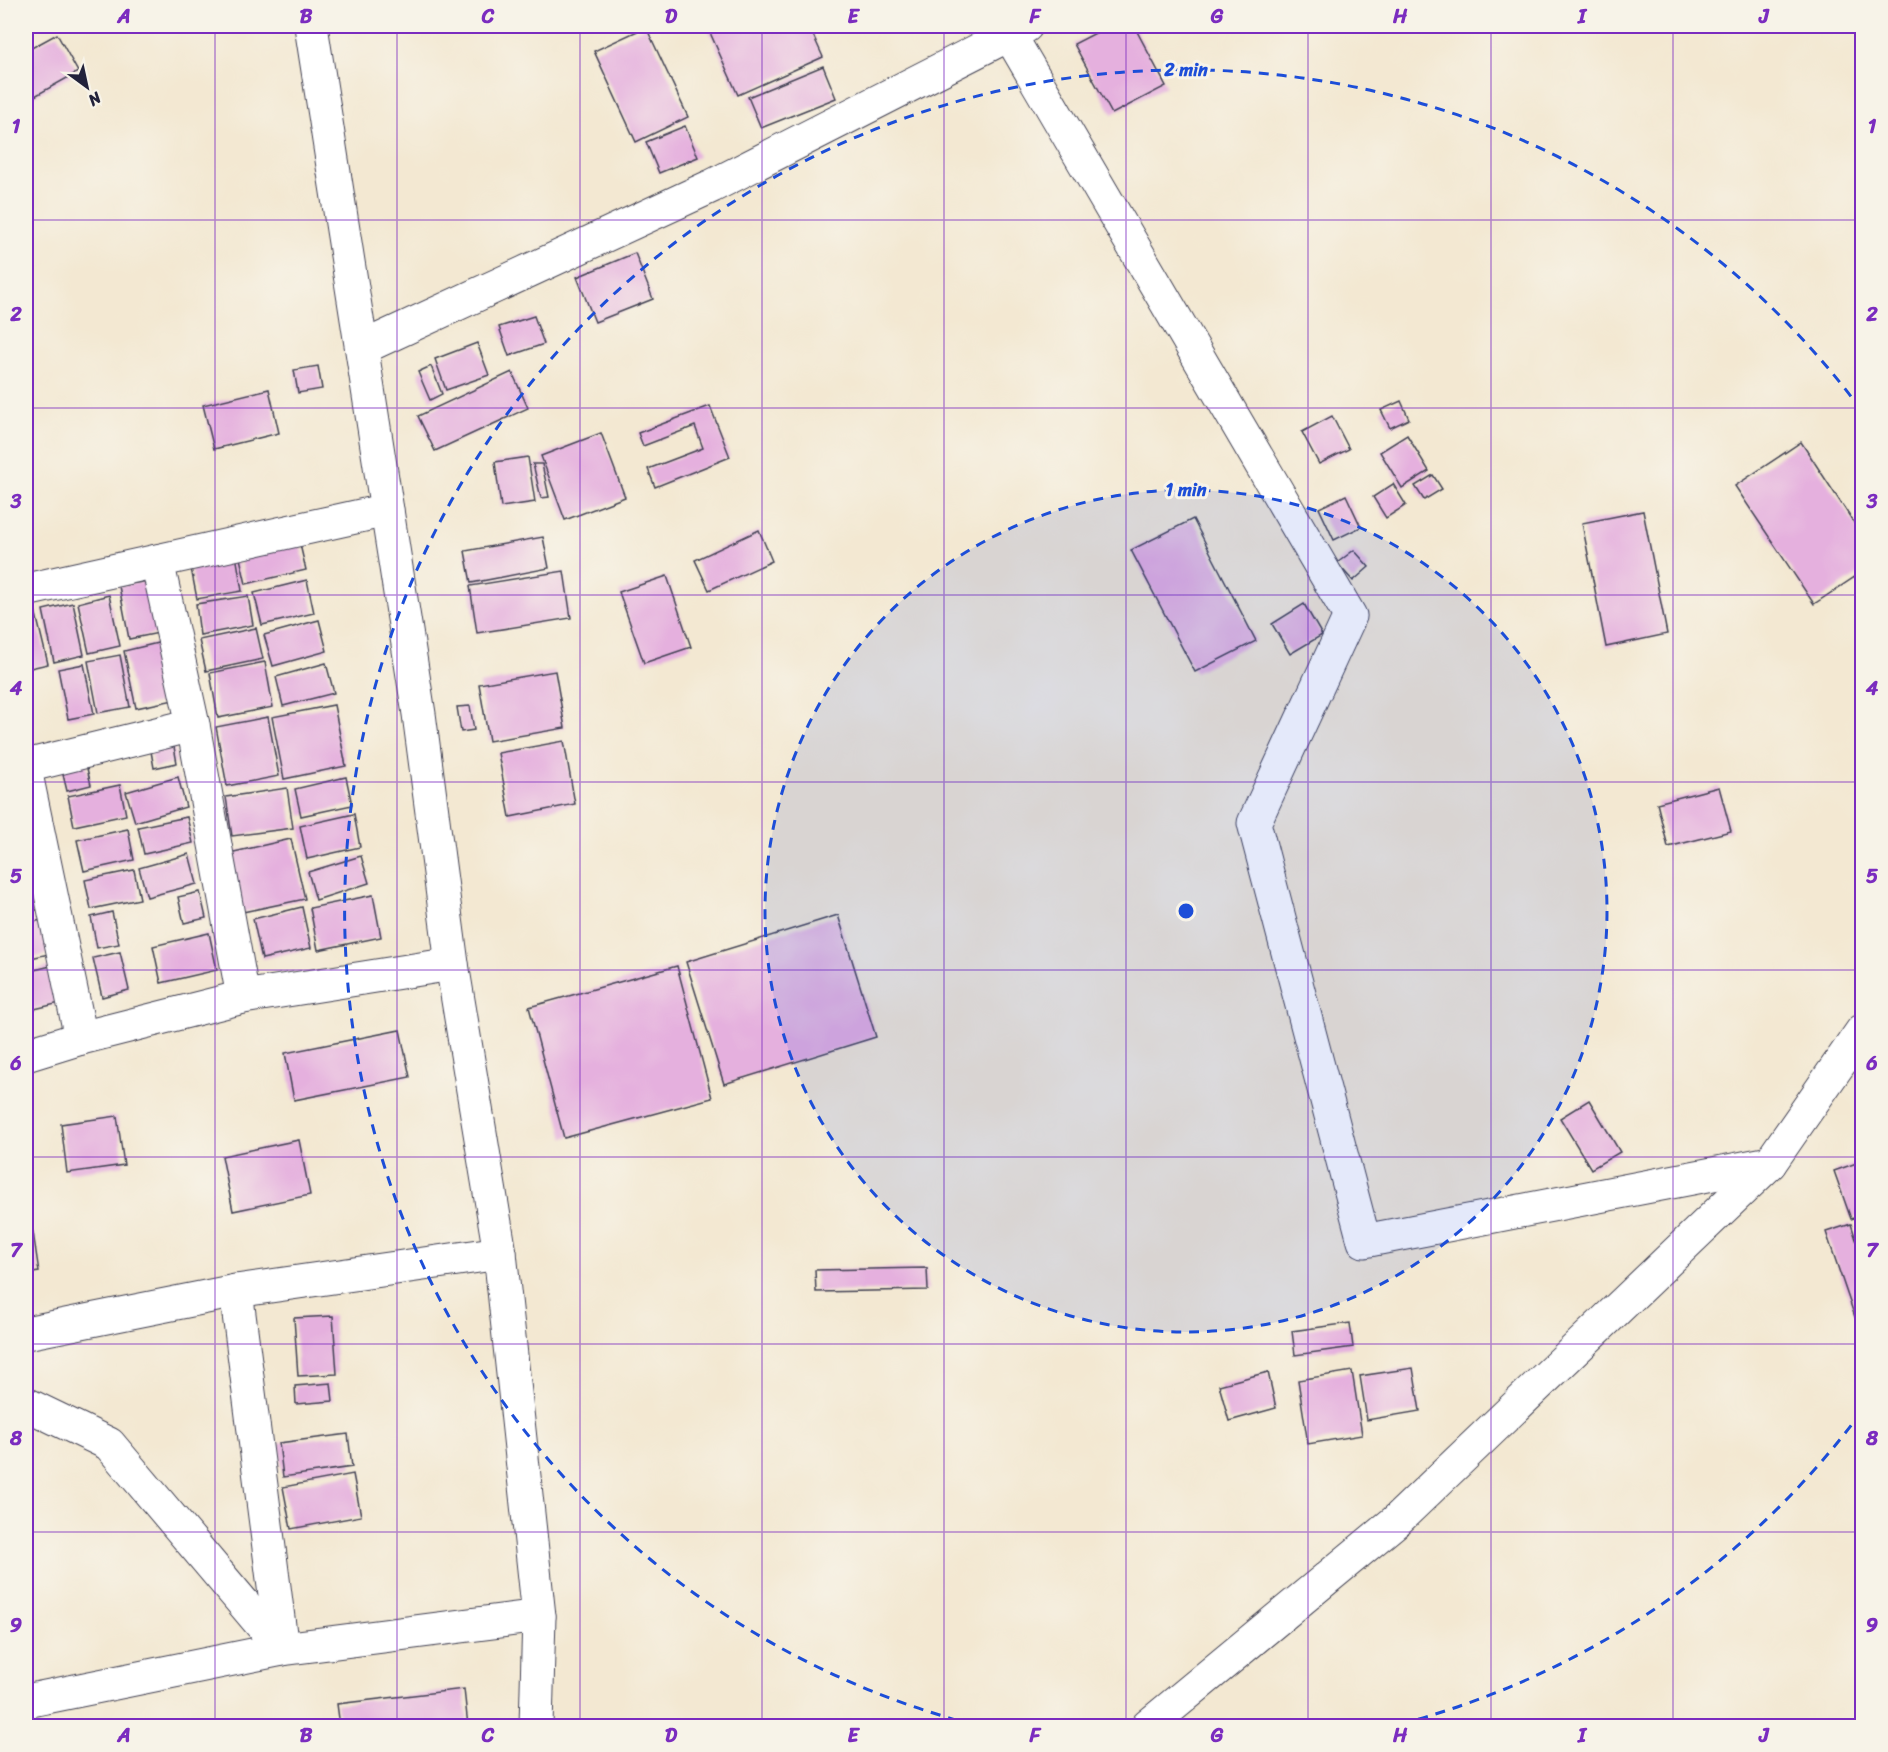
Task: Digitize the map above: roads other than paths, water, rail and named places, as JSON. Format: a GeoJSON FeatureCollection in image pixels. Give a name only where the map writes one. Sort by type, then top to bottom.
{"type":"FeatureCollection","features":[{"type":"Feature","properties":{"kind":"street"},"geometry":{"type":"LineString","coordinates":[[311,26],[419,714],[452,964],[500,1253],[539,1616],[536,1726]]}},
{"type":"Feature","properties":{"kind":"street"},"geometry":{"type":"LineString","coordinates":[[362,348],[712,186],[1017,30],[1350,616],[1254,823],[1364,1241],[1770,1163]]}},
{"type":"Feature","properties":{"kind":"street"},"geometry":{"type":"LineString","coordinates":[[26,590],[387,510]]}},
{"type":"Feature","properties":{"kind":"street"},"geometry":{"type":"LineString","coordinates":[[157,561],[193,725],[243,997]]}},
{"type":"Feature","properties":{"kind":"street"},"geometry":{"type":"LineString","coordinates":[[26,766],[193,725]]}},
{"type":"Feature","properties":{"kind":"street"},"geometry":{"type":"LineString","coordinates":[[26,774],[81,1038]]}},
{"type":"Feature","properties":{"kind":"street"},"geometry":{"type":"LineString","coordinates":[[26,1055],[81,1038],[243,997],[452,964]]}},
{"type":"Feature","properties":{"kind":"street"},"geometry":{"type":"LineString","coordinates":[[1148,1726],[1396,1521],[1770,1163],[1863,1031]]}},
{"type":"Feature","properties":{"kind":"street"},"geometry":{"type":"LineString","coordinates":[[26,1333],[236,1291],[500,1253]]}},
{"type":"Feature","properties":{"kind":"street"},"geometry":{"type":"LineString","coordinates":[[236,1291],[282,1649]]}},
{"type":"Feature","properties":{"kind":"street"},"geometry":{"type":"LineString","coordinates":[[26,1404],[109,1444],[282,1649]]}},
{"type":"Feature","properties":{"kind":"street"},"geometry":{"type":"LineString","coordinates":[[26,1701],[282,1649],[539,1616]]}}]}
